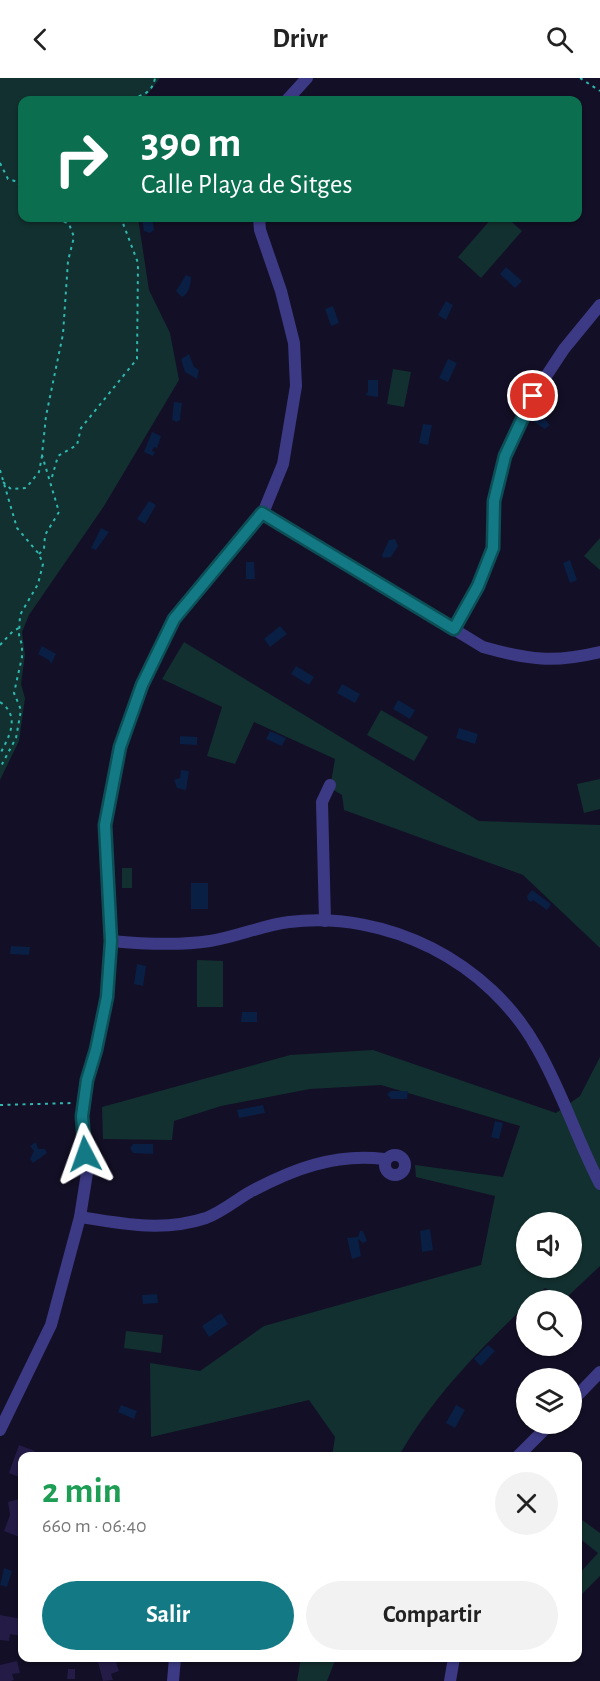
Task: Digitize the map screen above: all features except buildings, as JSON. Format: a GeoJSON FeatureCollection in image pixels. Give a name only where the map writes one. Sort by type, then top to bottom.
{"type":"FeatureCollection","features":[{"type":"Feature","properties":{"kind":"street"},"geometry":{"type":"LineString","coordinates":[[291,96],[307,78]]}},
{"type":"Feature","properties":{"kind":"street"},"geometry":{"type":"LineString","coordinates":[[0,1430],[51,1325],[80,1217],[87,1173],[82,1116],[107,997],[111,941],[105,825],[120,747],[142,685],[174,619],[262,513],[283,464],[296,386],[294,343],[281,291],[259,222]]}},
{"type":"Feature","properties":{"kind":"street"},"geometry":{"type":"LineString","coordinates":[[454,629],[478,586],[493,548],[494,501],[505,456],[533,396],[564,349],[600,305]]}},
{"type":"Feature","properties":{"kind":"street"},"geometry":{"type":"LineString","coordinates":[[262,513],[483,647],[522,658],[566,660],[600,652]]}},
{"type":"Feature","properties":{"kind":"street"},"geometry":{"type":"LineString","coordinates":[[325,921],[322,802],[330,785]]}},
{"type":"Feature","properties":{"kind":"street"},"geometry":{"type":"LineString","coordinates":[[111,941],[156,945],[209,942],[288,922],[343,921],[382,928],[432,946],[484,981],[537,1048],[600,1184]]}},
{"type":"Feature","properties":{"kind":"street"},"geometry":{"type":"LineString","coordinates":[[80,1217],[138,1227],[175,1225],[208,1217],[288,1173],[320,1162],[366,1157],[384,1159]]}},
{"type":"Feature","properties":{"kind":"street"},"geometry":{"type":"LineString","coordinates":[[582,1391],[600,1373]]}},
{"type":"Feature","properties":{"kind":"street"},"geometry":{"type":"LineString","coordinates":[[522,1452],[540,1434]]}},
{"type":"Feature","properties":{"kind":"street"},"geometry":{"type":"LineString","coordinates":[[173,1681],[175,1662]]}},
{"type":"Feature","properties":{"kind":"street"},"geometry":{"type":"LineString","coordinates":[[450,1681],[453,1662]]}},
{"type":"Feature","properties":{"kind":"path"},"geometry":{"type":"LineString","coordinates":[[139,96],[146,94],[153,88],[155,78]]}},
{"type":"Feature","properties":{"kind":"path"},"geometry":{"type":"LineString","coordinates":[[580,78],[600,91]]}},
{"type":"Feature","properties":{"kind":"path"},"geometry":{"type":"LineString","coordinates":[[0,163],[8,179],[18,182]]}},
{"type":"Feature","properties":{"kind":"path"},"geometry":{"type":"LineString","coordinates":[[3,482],[11,489],[26,488],[39,472],[46,416],[63,334],[68,261],[74,237],[69,224],[65,222]]}},
{"type":"Feature","properties":{"kind":"path"},"geometry":{"type":"LineString","coordinates":[[52,480],[58,456],[77,445],[81,428],[137,359],[138,263],[123,222]]}},
{"type":"Feature","properties":{"kind":"path"},"geometry":{"type":"LineString","coordinates":[[39,554],[44,549],[45,535],[59,512],[52,480],[42,455]]}},
{"type":"Feature","properties":{"kind":"path"},"geometry":{"type":"LineString","coordinates":[[0,470],[17,528],[39,554],[43,564],[32,597],[20,615],[22,657],[14,693],[21,705],[20,723],[16,738],[0,768]]}},
{"type":"Feature","properties":{"kind":"path"},"geometry":{"type":"LineString","coordinates":[[0,645],[19,628]]}},
{"type":"Feature","properties":{"kind":"path"},"geometry":{"type":"LineString","coordinates":[[0,754],[13,725],[11,716],[1,702]]}},
{"type":"Feature","properties":{"kind":"path"},"geometry":{"type":"LineString","coordinates":[[0,1105],[84,1103]]}},
{"type":"Feature","properties":{"kind":"green space"},"geometry":{"type":"Polygon","coordinates":[[[0,78],[160,78],[146,96],[18,96],[18,222],[139,222],[149,290],[170,333],[179,380],[104,506],[29,615],[22,632],[25,655],[21,684],[25,698],[19,741],[0,780],[0,78]]]}},
{"type":"Feature","properties":{"kind":"green space"},"geometry":{"type":"Polygon","coordinates":[[[489,222],[512,222],[522,231],[481,278],[458,257],[489,222]]]}},
{"type":"Feature","properties":{"kind":"green space"},"geometry":{"type":"Polygon","coordinates":[[[393,369],[411,372],[404,407],[387,404],[393,369]]]}},
{"type":"Feature","properties":{"kind":"green space"},"geometry":{"type":"Polygon","coordinates":[[[600,538],[600,570],[584,556],[600,538]]]}},
{"type":"Feature","properties":{"kind":"green space"},"geometry":{"type":"Polygon","coordinates":[[[184,642],[479,821],[600,825],[600,948],[523,875],[344,810],[342,795],[330,788],[335,759],[254,722],[235,764],[207,756],[222,707],[162,679],[184,642]]]}},
{"type":"Feature","properties":{"kind":"green space"},"geometry":{"type":"Polygon","coordinates":[[[381,710],[428,737],[414,761],[367,735],[381,710]]]}},
{"type":"Feature","properties":{"kind":"green space"},"geometry":{"type":"Polygon","coordinates":[[[600,779],[600,809],[584,813],[577,784],[600,779]]]}},
{"type":"Feature","properties":{"kind":"green space"},"geometry":{"type":"Polygon","coordinates":[[[122,868],[132,868],[132,888],[122,888],[122,868]]]}},
{"type":"Feature","properties":{"kind":"green space"},"geometry":{"type":"Polygon","coordinates":[[[197,960],[223,961],[223,1007],[197,1007],[197,960]]]}},
{"type":"Feature","properties":{"kind":"green space"},"geometry":{"type":"Polygon","coordinates":[[[373,1050],[556,1113],[580,1096],[600,1057],[600,1266],[575,1290],[545,1288],[543,1290],[516,1290],[516,1315],[441,1395],[401,1452],[333,1452],[335,1437],[309,1400],[151,1437],[150,1363],[200,1371],[264,1326],[481,1265],[495,1196],[416,1177],[415,1165],[503,1177],[520,1126],[381,1085],[310,1089],[221,1106],[174,1121],[172,1140],[103,1139],[102,1107],[290,1055],[373,1050]]]}},
{"type":"Feature","properties":{"kind":"green space"},"geometry":{"type":"Polygon","coordinates":[[[126,1331],[163,1335],[161,1353],[124,1348],[126,1331]]]}},
{"type":"Feature","properties":{"kind":"green space"},"geometry":{"type":"Polygon","coordinates":[[[582,1520],[600,1533],[600,1576],[582,1594],[582,1571],[598,1553],[582,1540],[582,1520]]]}},
{"type":"Feature","properties":{"kind":"green space"},"geometry":{"type":"Polygon","coordinates":[[[300,1662],[334,1662],[327,1681],[297,1681],[300,1662]]]}},
{"type":"Feature","properties":{"kind":"water"},"geometry":{"type":"Polygon","coordinates":[[[143,222],[153,222],[154,230],[150,233],[144,231],[143,222]]]}},
{"type":"Feature","properties":{"kind":"water"},"geometry":{"type":"Polygon","coordinates":[[[506,267],[522,281],[515,288],[500,274],[506,267]]]}},
{"type":"Feature","properties":{"kind":"water"},"geometry":{"type":"Polygon","coordinates":[[[186,275],[191,277],[191,282],[188,291],[182,297],[176,291],[186,275]]]}},
{"type":"Feature","properties":{"kind":"water"},"geometry":{"type":"Polygon","coordinates":[[[446,301],[453,305],[446,320],[438,315],[446,301]]]}},
{"type":"Feature","properties":{"kind":"water"},"geometry":{"type":"Polygon","coordinates":[[[333,306],[339,323],[331,326],[325,309],[333,306]]]}},
{"type":"Feature","properties":{"kind":"water"},"geometry":{"type":"Polygon","coordinates":[[[189,354],[194,367],[199,370],[197,379],[185,372],[181,359],[189,354]]]}},
{"type":"Feature","properties":{"kind":"water"},"geometry":{"type":"Polygon","coordinates":[[[448,359],[457,363],[448,382],[439,378],[448,359]]]}},
{"type":"Feature","properties":{"kind":"water"},"geometry":{"type":"Polygon","coordinates":[[[368,380],[378,380],[378,397],[365,395],[368,392],[368,380]]]}},
{"type":"Feature","properties":{"kind":"water"},"geometry":{"type":"Polygon","coordinates":[[[174,402],[182,403],[180,420],[177,422],[172,420],[174,402]]]}},
{"type":"Feature","properties":{"kind":"water"},"geometry":{"type":"Polygon","coordinates":[[[542,408],[545,410],[545,419],[550,425],[545,429],[534,422],[542,408]]]}},
{"type":"Feature","properties":{"kind":"water"},"geometry":{"type":"Polygon","coordinates":[[[423,424],[432,425],[428,445],[419,443],[423,424]]]}},
{"type":"Feature","properties":{"kind":"water"},"geometry":{"type":"Polygon","coordinates":[[[152,432],[161,436],[157,448],[154,447],[152,451],[155,452],[153,456],[144,452],[152,432]]]}},
{"type":"Feature","properties":{"kind":"water"},"geometry":{"type":"Polygon","coordinates":[[[149,501],[156,505],[145,524],[137,519],[149,501]]]}},
{"type":"Feature","properties":{"kind":"water"},"geometry":{"type":"Polygon","coordinates":[[[101,528],[109,532],[96,550],[91,548],[101,528]]]}},
{"type":"Feature","properties":{"kind":"water"},"geometry":{"type":"Polygon","coordinates":[[[395,539],[398,546],[391,557],[383,558],[382,555],[389,540],[395,539]]]}},
{"type":"Feature","properties":{"kind":"water"},"geometry":{"type":"Polygon","coordinates":[[[570,560],[577,580],[570,583],[563,563],[570,560]]]}},
{"type":"Feature","properties":{"kind":"water"},"geometry":{"type":"Polygon","coordinates":[[[246,562],[254,562],[255,579],[246,579],[246,562]]]}},
{"type":"Feature","properties":{"kind":"water"},"geometry":{"type":"Polygon","coordinates":[[[280,626],[287,634],[270,647],[264,639],[280,626]]]}},
{"type":"Feature","properties":{"kind":"water"},"geometry":{"type":"Polygon","coordinates":[[[42,646],[56,654],[51,664],[49,660],[38,654],[42,646]]]}},
{"type":"Feature","properties":{"kind":"water"},"geometry":{"type":"Polygon","coordinates":[[[296,666],[314,677],[309,685],[291,674],[296,666]]]}},
{"type":"Feature","properties":{"kind":"water"},"geometry":{"type":"Polygon","coordinates":[[[342,684],[360,694],[355,703],[337,693],[342,684]]]}},
{"type":"Feature","properties":{"kind":"water"},"geometry":{"type":"Polygon","coordinates":[[[398,700],[415,710],[410,719],[393,709],[398,700]]]}},
{"type":"Feature","properties":{"kind":"water"},"geometry":{"type":"Polygon","coordinates":[[[459,728],[478,734],[475,744],[456,738],[459,728]]]}},
{"type":"Feature","properties":{"kind":"water"},"geometry":{"type":"Polygon","coordinates":[[[270,731],[286,738],[282,746],[266,739],[270,731]]]}},
{"type":"Feature","properties":{"kind":"water"},"geometry":{"type":"Polygon","coordinates":[[[180,736],[197,737],[197,745],[180,744],[180,736]]]}},
{"type":"Feature","properties":{"kind":"water"},"geometry":{"type":"Polygon","coordinates":[[[181,770],[189,771],[186,790],[177,788],[174,780],[180,778],[181,770]]]}},
{"type":"Feature","properties":{"kind":"water"},"geometry":{"type":"Polygon","coordinates":[[[191,883],[208,883],[208,909],[191,909],[191,883]]]}},
{"type":"Feature","properties":{"kind":"water"},"geometry":{"type":"Polygon","coordinates":[[[532,890],[551,904],[547,910],[533,900],[531,902],[528,900],[527,896],[532,890]]]}},
{"type":"Feature","properties":{"kind":"water"},"geometry":{"type":"Polygon","coordinates":[[[11,946],[30,947],[29,955],[10,954],[11,946]]]}},
{"type":"Feature","properties":{"kind":"water"},"geometry":{"type":"Polygon","coordinates":[[[137,964],[146,966],[143,986],[134,984],[137,964]]]}},
{"type":"Feature","properties":{"kind":"water"},"geometry":{"type":"Polygon","coordinates":[[[242,1012],[257,1012],[257,1022],[241,1022],[242,1012]]]}},
{"type":"Feature","properties":{"kind":"water"},"geometry":{"type":"Polygon","coordinates":[[[391,1091],[408,1091],[407,1099],[391,1099],[387,1094],[391,1091]]]}},
{"type":"Feature","properties":{"kind":"water"},"geometry":{"type":"Polygon","coordinates":[[[263,1105],[265,1113],[239,1118],[237,1110],[263,1105]]]}},
{"type":"Feature","properties":{"kind":"water"},"geometry":{"type":"Polygon","coordinates":[[[495,1121],[503,1123],[499,1139],[491,1137],[495,1121]]]}},
{"type":"Feature","properties":{"kind":"water"},"geometry":{"type":"Polygon","coordinates":[[[36,1142],[38,1149],[45,1149],[47,1153],[33,1163],[30,1159],[34,1151],[30,1146],[36,1142]]]}},
{"type":"Feature","properties":{"kind":"water"},"geometry":{"type":"Polygon","coordinates":[[[133,1144],[153,1144],[153,1154],[133,1153],[130,1148],[133,1144]]]}},
{"type":"Feature","properties":{"kind":"water"},"geometry":{"type":"Polygon","coordinates":[[[430,1229],[433,1250],[422,1252],[420,1231],[430,1229]]]}},
{"type":"Feature","properties":{"kind":"water"},"geometry":{"type":"Polygon","coordinates":[[[360,1231],[363,1231],[367,1241],[363,1243],[358,1239],[361,1256],[352,1259],[347,1238],[358,1237],[360,1231]]]}},
{"type":"Feature","properties":{"kind":"water"},"geometry":{"type":"Polygon","coordinates":[[[157,1294],[158,1303],[143,1304],[142,1295],[157,1294]]]}},
{"type":"Feature","properties":{"kind":"water"},"geometry":{"type":"Polygon","coordinates":[[[221,1313],[228,1324],[209,1337],[202,1326],[221,1313]]]}},
{"type":"Feature","properties":{"kind":"water"},"geometry":{"type":"Polygon","coordinates":[[[488,1345],[495,1351],[481,1366],[474,1359],[488,1345]]]}},
{"type":"Feature","properties":{"kind":"water"},"geometry":{"type":"Polygon","coordinates":[[[121,1405],[137,1411],[134,1419],[118,1412],[121,1405]]]}},
{"type":"Feature","properties":{"kind":"water"},"geometry":{"type":"Polygon","coordinates":[[[456,1405],[465,1410],[455,1428],[446,1423],[456,1405]]]}},
{"type":"Feature","properties":{"kind":"water"},"geometry":{"type":"Polygon","coordinates":[[[4,1568],[12,1571],[7,1587],[0,1585],[4,1568]]]}},
{"type":"Feature","properties":{"kind":"route"},"geometry":{"type":"LineString","coordinates":[[85,1154],[82,1116],[87,1080],[107,997],[111,941],[105,825],[120,747],[142,685],[174,619],[262,513],[454,629],[478,586],[493,548],[494,501],[505,456],[533,396]]}}]}
